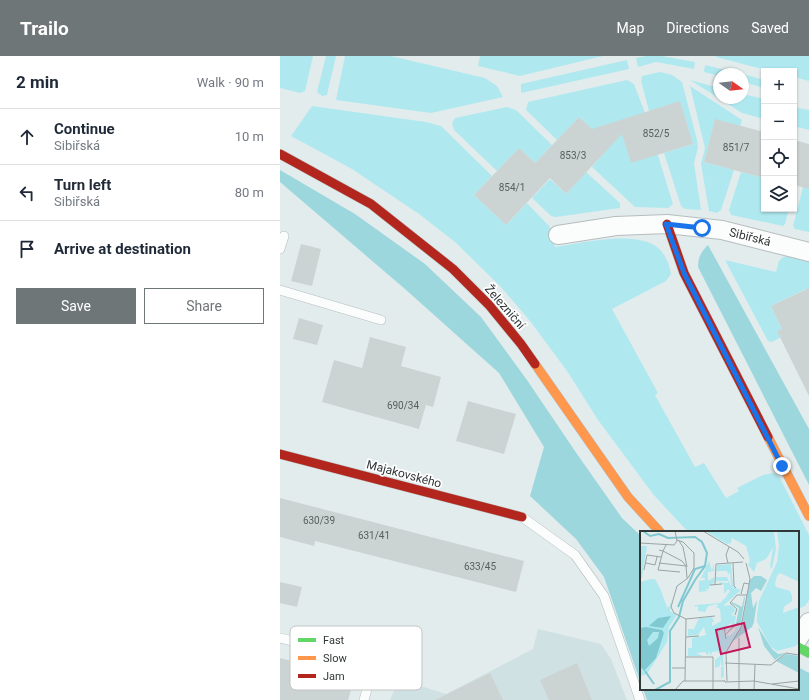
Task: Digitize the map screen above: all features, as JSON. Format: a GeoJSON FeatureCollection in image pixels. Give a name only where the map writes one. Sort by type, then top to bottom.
{"type":"FeatureCollection","features":[{"type":"Feature","properties":{"kind":"street","name":"Železniční"},"geometry":{"type":"LineString","coordinates":[[280,154],[370,204],[453,269],[489,305],[521,344],[628,497],[659,531]]}},
{"type":"Feature","properties":{"kind":"street","name":"Sibiřská"},"geometry":{"type":"LineString","coordinates":[[558,234],[616,226],[666,224],[722,230],[809,252]]}},
{"type":"Feature","properties":{"kind":"street"},"geometry":{"type":"LineString","coordinates":[[666,224],[684,273],[809,516]]}},
{"type":"Feature","properties":{"kind":"street","name":"Majakovského"},"geometry":{"type":"LineString","coordinates":[[280,454],[522,518]]}},
{"type":"Feature","properties":{"kind":"street"},"geometry":{"type":"LineString","coordinates":[[799,637],[809,622]]}},
{"type":"Feature","properties":{"kind":"street"},"geometry":{"type":"LineString","coordinates":[[799,648],[809,653]]}},
{"type":"Feature","properties":{"kind":"lane"},"geometry":{"type":"LineString","coordinates":[[280,249],[284,236]]}},
{"type":"Feature","properties":{"kind":"lane"},"geometry":{"type":"LineString","coordinates":[[280,290],[381,320]]}},
{"type":"Feature","properties":{"kind":"lane"},"geometry":{"type":"LineString","coordinates":[[522,518],[575,555],[604,596],[640,700]]}},
{"type":"Feature","properties":{"kind":"lane"},"geometry":{"type":"LineString","coordinates":[[280,638],[290,640]]}},
{"type":"Feature","properties":{"kind":"lane"},"geometry":{"type":"LineString","coordinates":[[364,700],[367,690]]}},
{"type":"Feature","properties":{"kind":"shaded area"},"geometry":{"type":"Polygon","coordinates":[[[280,56],[313,56],[305,91],[300,93],[280,88],[280,56]]]}},
{"type":"Feature","properties":{"kind":"shaded area"},"geometry":{"type":"Polygon","coordinates":[[[326,56],[336,56],[327,95],[322,96],[317,92],[326,56]]]}},
{"type":"Feature","properties":{"kind":"shaded area"},"geometry":{"type":"Polygon","coordinates":[[[345,56],[391,56],[485,78],[497,86],[503,97],[431,113],[336,100],[345,56]]]}},
{"type":"Feature","properties":{"kind":"shaded area"},"geometry":{"type":"Polygon","coordinates":[[[480,56],[603,56],[520,76],[478,66],[480,56]]]}},
{"type":"Feature","properties":{"kind":"shaded area"},"geometry":{"type":"Polygon","coordinates":[[[646,56],[662,56],[695,62],[694,69],[656,62],[638,67],[636,58],[646,56]]]}},
{"type":"Feature","properties":{"kind":"shaded area"},"geometry":{"type":"Polygon","coordinates":[[[809,56],[809,81],[797,78],[797,68],[761,69],[716,57],[809,56]]]}},
{"type":"Feature","properties":{"kind":"shaded area"},"geometry":{"type":"Polygon","coordinates":[[[627,60],[629,69],[521,93],[521,84],[627,60]]]}},
{"type":"Feature","properties":{"kind":"shaded area"},"geometry":{"type":"Polygon","coordinates":[[[705,65],[717,68],[713,68],[713,74],[704,72],[705,65]]]}},
{"type":"Feature","properties":{"kind":"shaded area"},"geometry":{"type":"Polygon","coordinates":[[[660,72],[672,75],[682,82],[697,140],[698,148],[694,163],[701,210],[685,209],[681,206],[664,153],[693,144],[680,102],[649,111],[641,81],[642,76],[660,72]]]}},
{"type":"Feature","properties":{"kind":"shaded area"},"geometry":{"type":"Polygon","coordinates":[[[749,76],[761,79],[761,87],[749,84],[749,76]]]}},
{"type":"Feature","properties":{"kind":"shaded area"},"geometry":{"type":"Polygon","coordinates":[[[627,80],[634,84],[645,113],[673,204],[668,208],[635,207],[592,167],[610,146],[579,117],[557,140],[526,110],[528,102],[627,80]]]}},
{"type":"Feature","properties":{"kind":"shaded area"},"geometry":{"type":"Polygon","coordinates":[[[690,80],[713,86],[713,95],[690,80]]]}},
{"type":"Feature","properties":{"kind":"shaded area"},"geometry":{"type":"Polygon","coordinates":[[[690,86],[713,101],[713,104],[718,104],[742,120],[740,126],[715,120],[704,162],[734,170],[721,210],[717,213],[709,211],[701,164],[705,148],[690,86]]]}},
{"type":"Feature","properties":{"kind":"shaded area"},"geometry":{"type":"Polygon","coordinates":[[[749,95],[761,98],[761,118],[742,113],[728,104],[749,104],[749,95]]]}},
{"type":"Feature","properties":{"kind":"shaded area"},"geometry":{"type":"Polygon","coordinates":[[[312,106],[426,122],[441,126],[492,176],[474,195],[506,225],[527,203],[550,227],[555,247],[622,238],[647,242],[657,247],[667,259],[671,274],[666,281],[612,309],[658,393],[655,395],[695,467],[704,463],[726,498],[739,491],[737,488],[763,475],[774,473],[780,478],[809,535],[809,600],[805,606],[799,609],[799,531],[687,531],[653,494],[598,420],[567,371],[530,321],[500,286],[455,242],[419,214],[352,169],[291,136],[312,106]]]}},
{"type":"Feature","properties":{"kind":"shaded area"},"geometry":{"type":"Polygon","coordinates":[[[507,107],[516,110],[552,145],[535,163],[519,148],[497,171],[454,130],[452,123],[455,118],[507,107]]]}},
{"type":"Feature","properties":{"kind":"shaded area"},"geometry":{"type":"Polygon","coordinates":[[[797,108],[809,110],[809,130],[797,127],[797,108]]]}},
{"type":"Feature","properties":{"kind":"shaded area"},"geometry":{"type":"Polygon","coordinates":[[[280,170],[355,214],[425,264],[481,317],[527,380],[622,518],[640,535],[640,681],[604,577],[576,539],[530,496],[544,447],[499,373],[405,289],[280,182],[280,170]]]}},
{"type":"Feature","properties":{"kind":"shaded area"},"geometry":{"type":"Polygon","coordinates":[[[586,172],[620,203],[620,208],[556,217],[551,216],[532,198],[550,179],[566,194],[586,172]]]}},
{"type":"Feature","properties":{"kind":"shaded area"},"geometry":{"type":"Polygon","coordinates":[[[741,172],[761,177],[761,212],[788,212],[783,226],[731,215],[729,210],[741,172]]]}},
{"type":"Feature","properties":{"kind":"shaded area"},"geometry":{"type":"Polygon","coordinates":[[[803,187],[809,189],[809,232],[795,229],[793,226],[803,187]]]}},
{"type":"Feature","properties":{"kind":"shaded area"},"geometry":{"type":"Polygon","coordinates":[[[708,245],[809,429],[809,485],[698,267],[700,255],[708,245]]]}},
{"type":"Feature","properties":{"kind":"shaded area"},"geometry":{"type":"Polygon","coordinates":[[[789,256],[809,261],[809,294],[806,289],[771,306],[782,329],[778,331],[781,337],[772,342],[768,341],[725,260],[776,272],[779,261],[783,257],[789,256]]]}},
{"type":"Feature","properties":{"kind":"shaded area"},"geometry":{"type":"Polygon","coordinates":[[[538,629],[601,644],[611,659],[627,700],[390,700],[394,690],[422,690],[422,686],[446,694],[533,649],[538,629]]]}},
{"type":"Feature","properties":{"kind":"shaded area"},"geometry":{"type":"Polygon","coordinates":[[[799,668],[809,673],[809,700],[647,700],[643,690],[799,690],[799,668]]]}},
{"type":"Feature","properties":{"kind":"building"},"geometry":{"type":"Polygon","coordinates":[[[680,101],[693,144],[631,163],[622,134],[566,194],[550,178],[506,225],[474,195],[519,148],[535,163],[579,117],[592,129],[680,101]]]}},
{"type":"Feature","properties":{"kind":"building"},"geometry":{"type":"Polygon","coordinates":[[[715,119],[761,131],[761,177],[704,162],[715,119]]]}},
{"type":"Feature","properties":{"kind":"building"},"geometry":{"type":"Polygon","coordinates":[[[797,141],[809,144],[809,189],[797,186],[797,141]]]}},
{"type":"Feature","properties":{"kind":"building"},"geometry":{"type":"Polygon","coordinates":[[[301,244],[321,249],[312,286],[291,281],[301,244]]]}},
{"type":"Feature","properties":{"kind":"building"},"geometry":{"type":"Polygon","coordinates":[[[809,288],[809,396],[777,331],[782,329],[771,306],[809,288]]]}},
{"type":"Feature","properties":{"kind":"building"},"geometry":{"type":"Polygon","coordinates":[[[299,318],[323,325],[317,345],[293,339],[299,318]]]}},
{"type":"Feature","properties":{"kind":"building"},"geometry":{"type":"Polygon","coordinates":[[[370,337],[406,347],[401,366],[441,377],[433,407],[426,405],[419,429],[322,402],[334,360],[362,368],[370,337]]]}},
{"type":"Feature","properties":{"kind":"building"},"geometry":{"type":"Polygon","coordinates":[[[468,401],[516,414],[504,454],[456,441],[468,401]]]}},
{"type":"Feature","properties":{"kind":"building"},"geometry":{"type":"Polygon","coordinates":[[[280,498],[524,561],[516,592],[315,541],[314,546],[280,537],[280,498]]]}},
{"type":"Feature","properties":{"kind":"building"},"geometry":{"type":"Polygon","coordinates":[[[280,582],[302,587],[297,607],[280,603],[280,582]]]}},
{"type":"Feature","properties":{"kind":"building"},"geometry":{"type":"Polygon","coordinates":[[[280,658],[290,661],[290,690],[351,690],[348,700],[280,700],[280,658]]]}},
{"type":"Feature","properties":{"kind":"building"},"geometry":{"type":"Polygon","coordinates":[[[577,663],[592,700],[549,700],[540,680],[577,663]]]}},
{"type":"Feature","properties":{"kind":"building"},"geometry":{"type":"Polygon","coordinates":[[[490,673],[503,700],[435,700],[490,673]]]}},
{"type":"Feature","properties":{"kind":"traffic: fast"},"geometry":{"type":"LineString","coordinates":[[799,648],[809,653]]}},
{"type":"Feature","properties":{"kind":"traffic: slow"},"geometry":{"type":"LineString","coordinates":[[535,364],[628,497],[659,531]]}},
{"type":"Feature","properties":{"kind":"traffic: slow"},"geometry":{"type":"LineString","coordinates":[[768,437],[809,516]]}},
{"type":"Feature","properties":{"kind":"traffic: jam"},"geometry":{"type":"LineString","coordinates":[[280,154],[371,204],[453,269],[489,305],[521,344],[535,364]]}},
{"type":"Feature","properties":{"kind":"traffic: jam"},"geometry":{"type":"LineString","coordinates":[[667,224],[684,273],[768,437]]}},
{"type":"Feature","properties":{"kind":"traffic: jam"},"geometry":{"type":"LineString","coordinates":[[280,454],[522,517]]}},
{"type":"Feature","properties":{"kind":"route"},"geometry":{"type":"LineString","coordinates":[[702,228],[666,224],[684,273],[782,466]]}}]}
